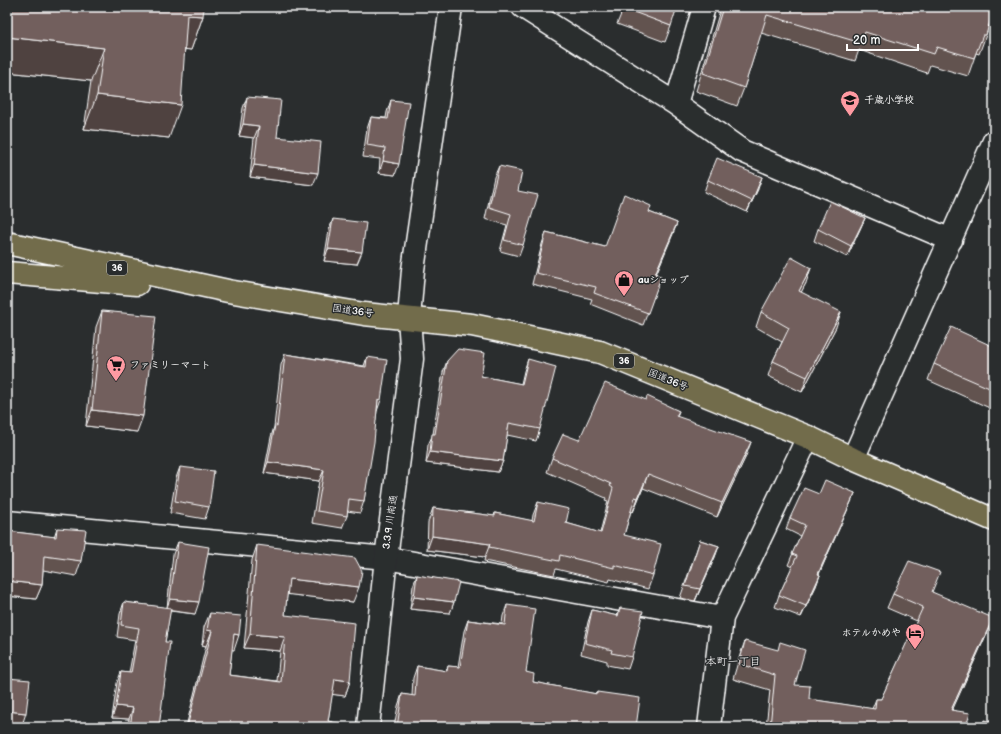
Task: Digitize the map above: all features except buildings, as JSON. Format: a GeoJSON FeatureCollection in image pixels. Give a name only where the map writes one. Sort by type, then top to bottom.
{"type":"FeatureCollection","features":[{"type":"Feature","properties":{"kind":"highway","name":"国道36号"},"geometry":{"type":"LineString","coordinates":[[7,243],[228,291],[364,314],[409,318],[449,324],[472,325],[600,352],[808,437],[853,459],[994,520]]}},
{"type":"Feature","properties":{"kind":"highway","name":"国道36号"},"geometry":{"type":"LineString","coordinates":[[7,273],[228,291]]}},
{"type":"Feature","properties":{"kind":"street","name":"3.3.9 川南通"},"geometry":{"type":"LineString","coordinates":[[368,727],[386,558],[412,359],[409,318],[413,270],[451,7]]}},
{"type":"Feature","properties":{"kind":"street"},"geometry":{"type":"LineString","coordinates":[[523,7],[676,104],[742,151],[951,240]]}},
{"type":"Feature","properties":{"kind":"street"},"geometry":{"type":"LineString","coordinates":[[676,104],[704,7]]}},
{"type":"Feature","properties":{"kind":"street"},"geometry":{"type":"LineString","coordinates":[[853,459],[994,141]]}},
{"type":"Feature","properties":{"kind":"street"},"geometry":{"type":"LineString","coordinates":[[709,727],[722,618],[808,437]]}},
{"type":"Feature","properties":{"kind":"street"},"geometry":{"type":"LineString","coordinates":[[7,522],[386,558],[722,618]]}},
{"type":"Feature","properties":{"kind":"place","name":"千歳小学校"},"geometry":{"type":"Point","coordinates":[850,117]}},
{"type":"Feature","properties":{"kind":"place","name":"auショップ"},"geometry":{"type":"Point","coordinates":[624,297]}},
{"type":"Feature","properties":{"kind":"place","name":"ファミリーマート"},"geometry":{"type":"Point","coordinates":[116,382]}},
{"type":"Feature","properties":{"kind":"place","name":"ホテルかめや"},"geometry":{"type":"Point","coordinates":[915,650]}},
{"type":"Feature","properties":{"kind":"district","name":"本町一丁目"},"geometry":{"type":"Point","coordinates":[733,661]}}]}
